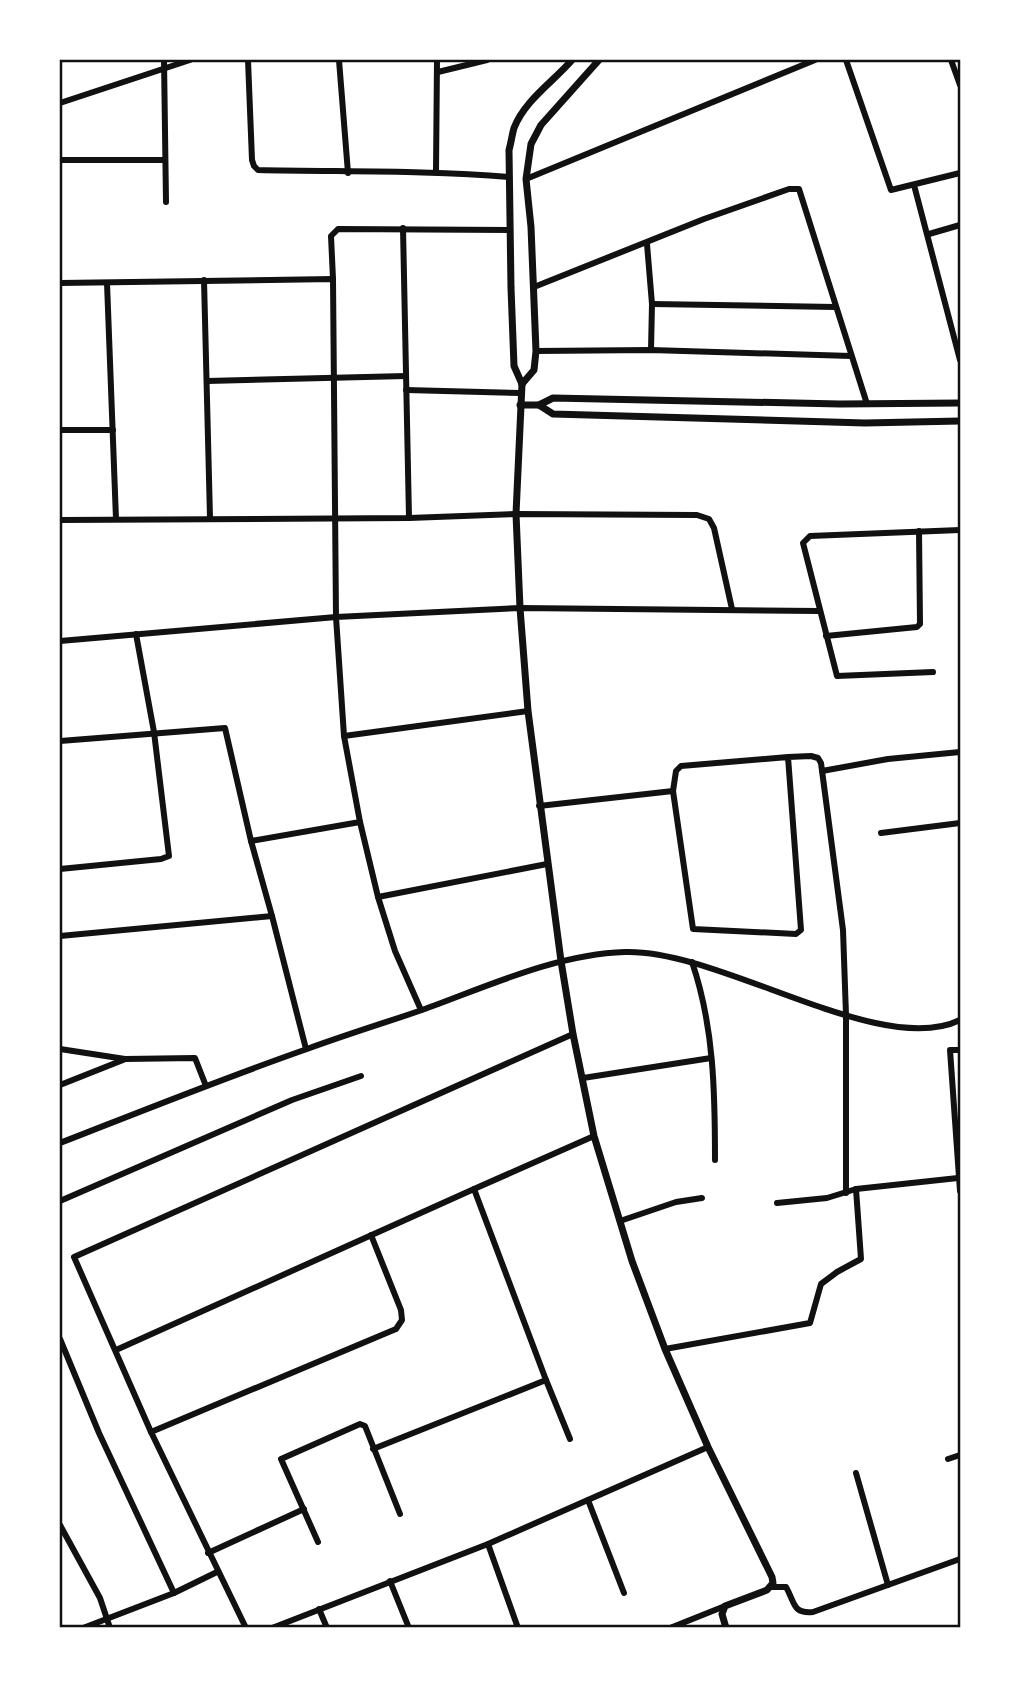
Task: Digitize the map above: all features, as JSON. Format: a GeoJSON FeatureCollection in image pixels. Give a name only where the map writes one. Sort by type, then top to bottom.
{"type":"FeatureCollection","features":[{"type":"Feature","properties":{"kind":"street"},"geometry":{"type":"LineString","coordinates":[[164,60],[166,202]]}},
{"type":"Feature","properties":{"kind":"street"},"geometry":{"type":"LineString","coordinates":[[60,103],[190,60]]}},
{"type":"Feature","properties":{"kind":"street"},"geometry":{"type":"LineString","coordinates":[[248,60],[254,166],[258,170],[348,173],[436,171],[509,177]]}},
{"type":"Feature","properties":{"kind":"street"},"geometry":{"type":"LineString","coordinates":[[339,60],[348,173]]}},
{"type":"Feature","properties":{"kind":"street"},"geometry":{"type":"LineString","coordinates":[[436,171],[437,60]]}},
{"type":"Feature","properties":{"kind":"street"},"geometry":{"type":"LineString","coordinates":[[438,72],[487,60]]}},
{"type":"Feature","properties":{"kind":"street"},"geometry":{"type":"LineString","coordinates":[[523,384],[514,366],[509,150],[517,122],[535,98],[572,60]]}},
{"type":"Feature","properties":{"kind":"street"},"geometry":{"type":"LineString","coordinates":[[599,60],[537,131],[531,144],[526,179],[536,351],[534,370],[523,384],[521,393],[516,514],[527,711],[561,961],[594,1136],[639,1281],[665,1349],[708,1447],[772,1577],[770,1587]]}},
{"type":"Feature","properties":{"kind":"street"},"geometry":{"type":"LineString","coordinates":[[526,179],[816,60]]}},
{"type":"Feature","properties":{"kind":"street"},"geometry":{"type":"LineString","coordinates":[[846,60],[889,188],[893,191],[961,173]]}},
{"type":"Feature","properties":{"kind":"street"},"geometry":{"type":"LineString","coordinates":[[951,60],[961,86]]}},
{"type":"Feature","properties":{"kind":"street"},"geometry":{"type":"LineString","coordinates":[[60,160],[165,160]]}},
{"type":"Feature","properties":{"kind":"street"},"geometry":{"type":"LineString","coordinates":[[914,185],[961,359]]}},
{"type":"Feature","properties":{"kind":"street"},"geometry":{"type":"LineString","coordinates":[[534,287],[704,219],[789,189],[799,189],[867,404]]}},
{"type":"Feature","properties":{"kind":"street"},"geometry":{"type":"LineString","coordinates":[[929,234],[961,225]]}},
{"type":"Feature","properties":{"kind":"street"},"geometry":{"type":"LineString","coordinates":[[403,228],[408,518]]}},
{"type":"Feature","properties":{"kind":"street"},"geometry":{"type":"LineString","coordinates":[[421,1010],[396,951],[378,897],[360,822],[344,736],[336,617],[331,236],[335,230],[510,230]]}},
{"type":"Feature","properties":{"kind":"street"},"geometry":{"type":"LineString","coordinates":[[647,244],[652,304],[651,350]]}},
{"type":"Feature","properties":{"kind":"street"},"geometry":{"type":"LineString","coordinates":[[60,283],[333,279]]}},
{"type":"Feature","properties":{"kind":"street"},"geometry":{"type":"LineString","coordinates":[[204,280],[210,518]]}},
{"type":"Feature","properties":{"kind":"street"},"geometry":{"type":"LineString","coordinates":[[107,283],[116,519]]}},
{"type":"Feature","properties":{"kind":"street"},"geometry":{"type":"LineString","coordinates":[[652,304],[835,307]]}},
{"type":"Feature","properties":{"kind":"street"},"geometry":{"type":"LineString","coordinates":[[536,351],[651,350],[850,356]]}},
{"type":"Feature","properties":{"kind":"street"},"geometry":{"type":"LineString","coordinates":[[206,381],[406,376]]}},
{"type":"Feature","properties":{"kind":"street"},"geometry":{"type":"LineString","coordinates":[[406,390],[521,393]]}},
{"type":"Feature","properties":{"kind":"street"},"geometry":{"type":"LineString","coordinates":[[520,405],[539,405],[553,398],[867,404],[961,403]]}},
{"type":"Feature","properties":{"kind":"street"},"geometry":{"type":"LineString","coordinates":[[539,405],[553,414],[864,422],[961,421]]}},
{"type":"Feature","properties":{"kind":"street"},"geometry":{"type":"LineString","coordinates":[[60,430],[113,430]]}},
{"type":"Feature","properties":{"kind":"street"},"geometry":{"type":"LineString","coordinates":[[60,520],[408,518],[516,514],[697,515],[709,519],[715,528],[732,609]]}},
{"type":"Feature","properties":{"kind":"street"},"geometry":{"type":"LineString","coordinates":[[933,672],[839,677],[835,673],[803,547],[807,537],[961,530]]}},
{"type":"Feature","properties":{"kind":"street"},"geometry":{"type":"LineString","coordinates":[[826,636],[917,627],[920,624],[919,531]]}},
{"type":"Feature","properties":{"kind":"street"},"geometry":{"type":"LineString","coordinates":[[60,640],[336,617],[520,608],[819,611]]}},
{"type":"Feature","properties":{"kind":"street"},"geometry":{"type":"LineString","coordinates":[[60,869],[162,859],[169,856],[154,732],[136,634]]}},
{"type":"Feature","properties":{"kind":"street"},"geometry":{"type":"LineString","coordinates":[[344,736],[527,711]]}},
{"type":"Feature","properties":{"kind":"street"},"geometry":{"type":"LineString","coordinates":[[60,741],[225,728],[251,841],[306,1049]]}},
{"type":"Feature","properties":{"kind":"street"},"geometry":{"type":"LineString","coordinates":[[822,771],[888,759],[961,752]]}},
{"type":"Feature","properties":{"kind":"street"},"geometry":{"type":"LineString","coordinates":[[788,757],[801,930],[796,934],[693,929],[673,791],[676,771],[681,766],[788,757],[815,757],[821,763],[842,920],[846,1015],[846,1193]]}},
{"type":"Feature","properties":{"kind":"street"},"geometry":{"type":"LineString","coordinates":[[540,806],[673,791]]}},
{"type":"Feature","properties":{"kind":"street"},"geometry":{"type":"LineString","coordinates":[[251,841],[360,822]]}},
{"type":"Feature","properties":{"kind":"street"},"geometry":{"type":"LineString","coordinates":[[881,833],[961,823]]}},
{"type":"Feature","properties":{"kind":"street"},"geometry":{"type":"LineString","coordinates":[[378,897],[547,864]]}},
{"type":"Feature","properties":{"kind":"street"},"geometry":{"type":"LineString","coordinates":[[60,936],[272,916]]}},
{"type":"Feature","properties":{"kind":"street"},"geometry":{"type":"LineString","coordinates":[[60,1143],[306,1049],[561,961],[624,952],[657,954],[692,962],[846,1015],[909,1030],[945,1027],[961,1020]]}},
{"type":"Feature","properties":{"kind":"street"},"geometry":{"type":"LineString","coordinates":[[692,962],[707,1015],[715,1110],[715,1160]]}},
{"type":"Feature","properties":{"kind":"street"},"geometry":{"type":"LineString","coordinates":[[246,1628],[208,1553],[74,1258],[573,1034]]}},
{"type":"Feature","properties":{"kind":"street"},"geometry":{"type":"LineString","coordinates":[[60,1049],[125,1059],[195,1058],[206,1086]]}},
{"type":"Feature","properties":{"kind":"street"},"geometry":{"type":"LineString","coordinates":[[961,1050],[950,1050],[961,1191]]}},
{"type":"Feature","properties":{"kind":"street"},"geometry":{"type":"LineString","coordinates":[[583,1078],[711,1058]]}},
{"type":"Feature","properties":{"kind":"street"},"geometry":{"type":"LineString","coordinates":[[60,1085],[125,1059]]}},
{"type":"Feature","properties":{"kind":"street"},"geometry":{"type":"LineString","coordinates":[[60,1201],[292,1100],[361,1076]]}},
{"type":"Feature","properties":{"kind":"street"},"geometry":{"type":"LineString","coordinates":[[116,1350],[594,1136]]}},
{"type":"Feature","properties":{"kind":"street"},"geometry":{"type":"LineString","coordinates":[[777,1203],[827,1198],[856,1189],[958,1178]]}},
{"type":"Feature","properties":{"kind":"street"},"geometry":{"type":"LineString","coordinates":[[474,1189],[570,1439]]}},
{"type":"Feature","properties":{"kind":"street"},"geometry":{"type":"LineString","coordinates":[[665,1349],[810,1323],[821,1284],[861,1259],[856,1189]]}},
{"type":"Feature","properties":{"kind":"street"},"geometry":{"type":"LineString","coordinates":[[620,1221],[676,1202],[702,1198]]}},
{"type":"Feature","properties":{"kind":"street"},"geometry":{"type":"LineString","coordinates":[[152,1432],[250,1393],[396,1329],[402,1320],[401,1310],[371,1235]]}},
{"type":"Feature","properties":{"kind":"street"},"geometry":{"type":"LineString","coordinates":[[60,1339],[99,1433],[174,1593]]}},
{"type":"Feature","properties":{"kind":"street"},"geometry":{"type":"LineString","coordinates":[[373,1449],[546,1380]]}},
{"type":"Feature","properties":{"kind":"street"},"geometry":{"type":"LineString","coordinates":[[318,1542],[282,1458],[360,1423],[365,1426],[400,1514]]}},
{"type":"Feature","properties":{"kind":"street"},"geometry":{"type":"LineString","coordinates":[[272,1628],[488,1544],[708,1447]]}},
{"type":"Feature","properties":{"kind":"street"},"geometry":{"type":"LineString","coordinates":[[948,1459],[961,1455]]}},
{"type":"Feature","properties":{"kind":"street"},"geometry":{"type":"LineString","coordinates":[[856,1473],[888,1585]]}},
{"type":"Feature","properties":{"kind":"street"},"geometry":{"type":"LineString","coordinates":[[588,1500],[624,1593]]}},
{"type":"Feature","properties":{"kind":"street"},"geometry":{"type":"LineString","coordinates":[[208,1553],[304,1510]]}},
{"type":"Feature","properties":{"kind":"street"},"geometry":{"type":"LineString","coordinates":[[60,1525],[100,1598],[110,1628]]}},
{"type":"Feature","properties":{"kind":"street"},"geometry":{"type":"LineString","coordinates":[[488,1544],[518,1628]]}},
{"type":"Feature","properties":{"kind":"street"},"geometry":{"type":"LineString","coordinates":[[670,1628],[770,1587],[786,1587],[797,1611],[813,1612],[961,1559]]}},
{"type":"Feature","properties":{"kind":"street"},"geometry":{"type":"LineString","coordinates":[[83,1628],[174,1593],[217,1572]]}},
{"type":"Feature","properties":{"kind":"street"},"geometry":{"type":"LineString","coordinates":[[390,1581],[409,1628]]}},
{"type":"Feature","properties":{"kind":"street"},"geometry":{"type":"LineString","coordinates":[[725,1606],[722,1614],[726,1628]]}},
{"type":"Feature","properties":{"kind":"street"},"geometry":{"type":"LineString","coordinates":[[319,1609],[327,1628]]}}]}
